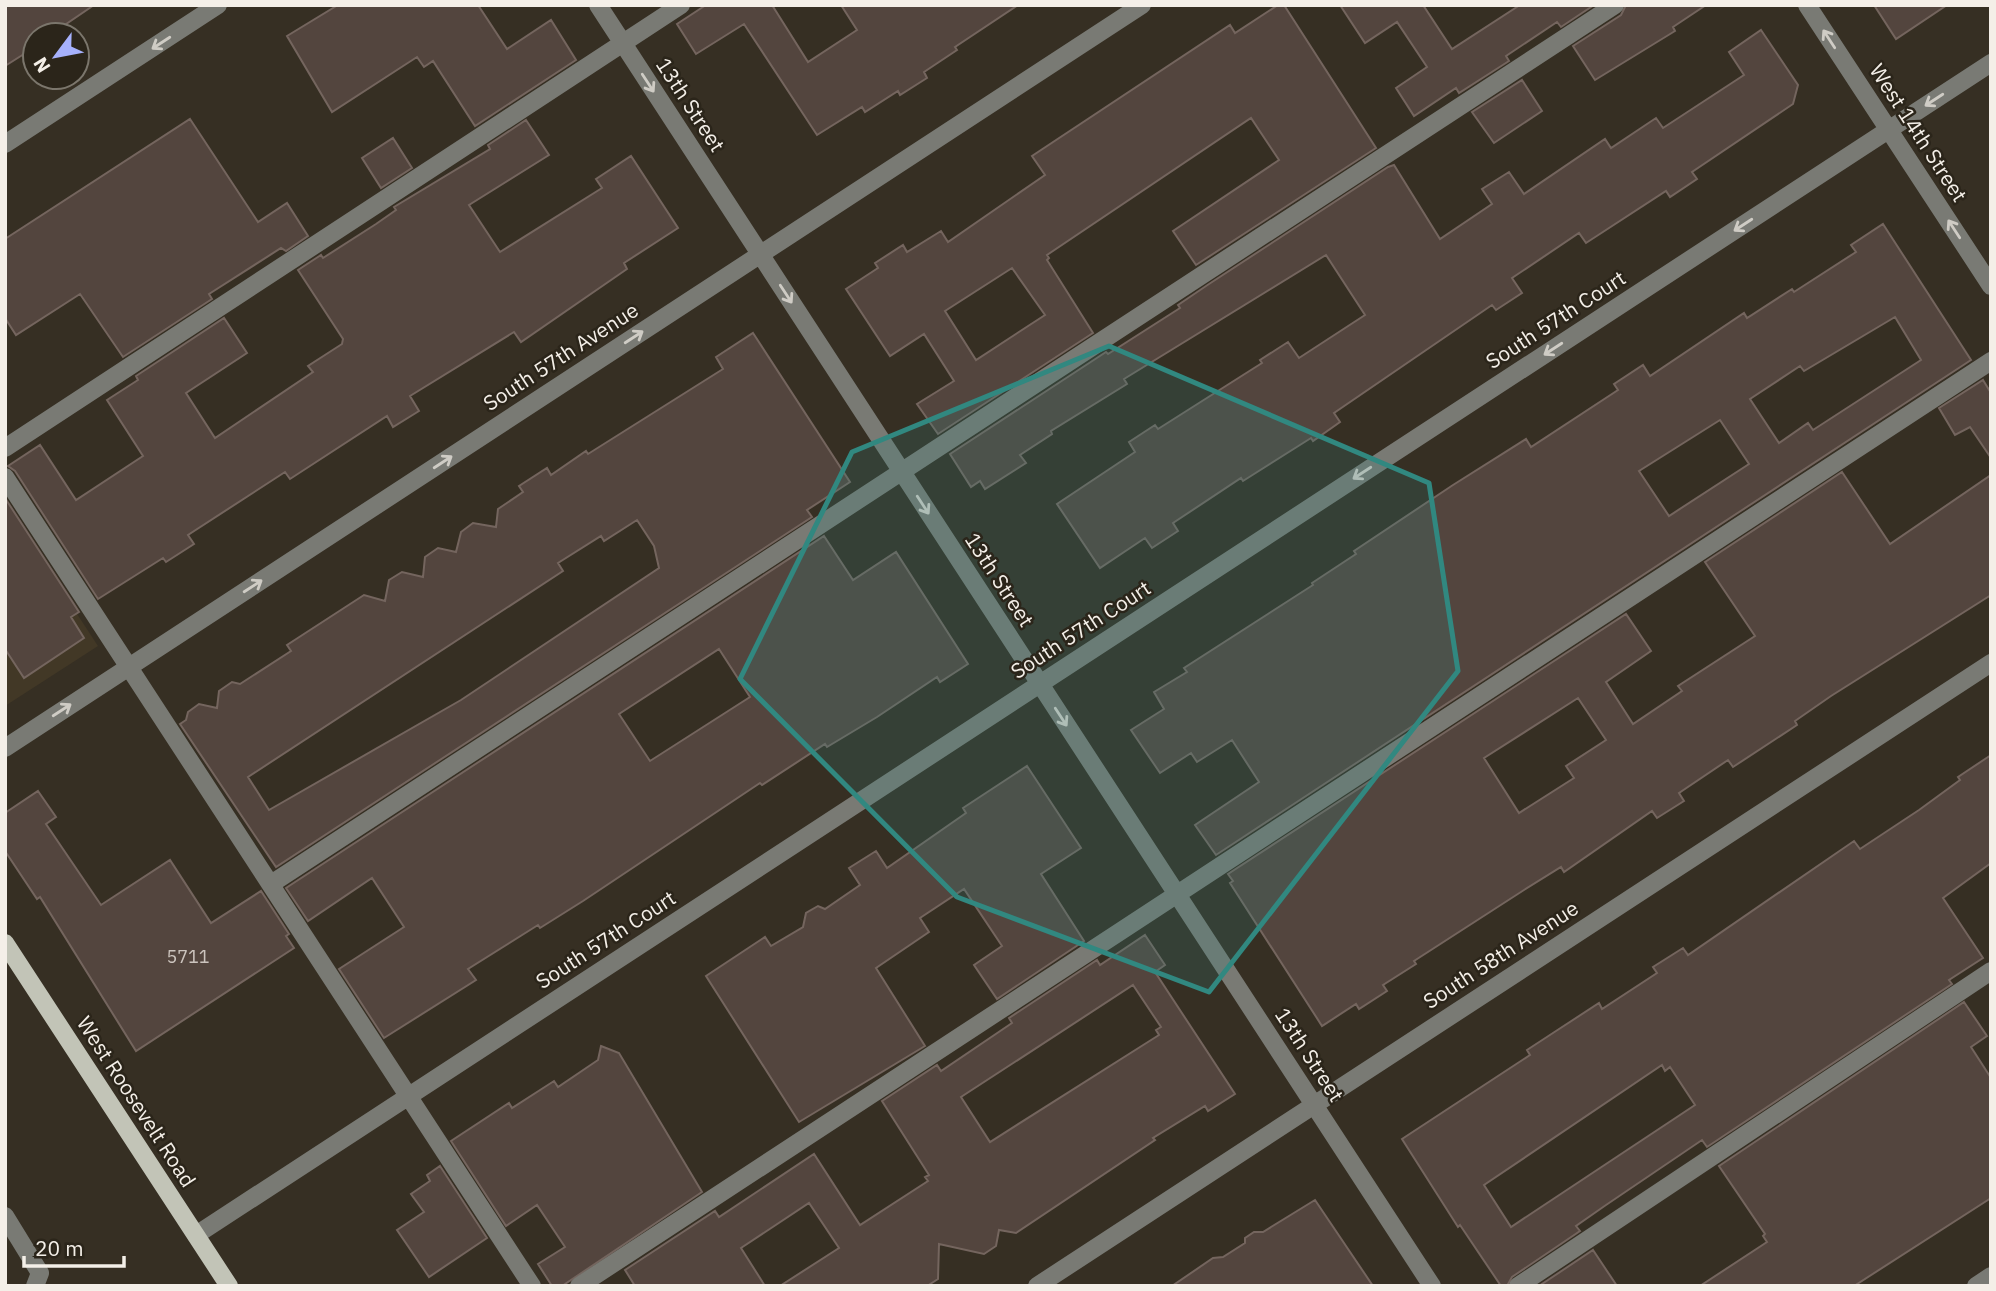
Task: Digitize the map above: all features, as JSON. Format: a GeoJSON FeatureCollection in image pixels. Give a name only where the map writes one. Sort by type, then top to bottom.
{"type":"FeatureCollection","features":[{"type":"Feature","properties":{"kind":"main road","name":"West Roosevelt Road"},"geometry":{"type":"LineString","coordinates":[[5,943],[229,1286]]}},
{"type":"Feature","properties":{"kind":"street"},"geometry":{"type":"LineString","coordinates":[[5,144],[218,5]]}},
{"type":"Feature","properties":{"kind":"street","name":"13th Street"},"geometry":{"type":"LineString","coordinates":[[598,5],[1432,1286]]}},
{"type":"Feature","properties":{"kind":"street"},"geometry":{"type":"LineString","coordinates":[[5,448],[681,5]]}},
{"type":"Feature","properties":{"kind":"street","name":"South 57th Avenue"},"geometry":{"type":"LineString","coordinates":[[5,748],[1142,5]]}},
{"type":"Feature","properties":{"kind":"street"},"geometry":{"type":"LineString","coordinates":[[271,884],[1615,5]]}},
{"type":"Feature","properties":{"kind":"street","name":"West 14th Street"},"geometry":{"type":"LineString","coordinates":[[1807,5],[1991,286]]}},
{"type":"Feature","properties":{"kind":"street","name":"South 57th Court"},"geometry":{"type":"LineString","coordinates":[[196,1235],[1991,63]]}},
{"type":"Feature","properties":{"kind":"street"},"geometry":{"type":"LineString","coordinates":[[579,1286],[1991,361]]}},
{"type":"Feature","properties":{"kind":"street"},"geometry":{"type":"LineString","coordinates":[[5,477],[532,1286]]}},
{"type":"Feature","properties":{"kind":"street","name":"South 58th Avenue"},"geometry":{"type":"LineString","coordinates":[[1037,1286],[1991,663]]}},
{"type":"Feature","properties":{"kind":"street"},"geometry":{"type":"LineString","coordinates":[[1518,1286],[1991,971]]}},
{"type":"Feature","properties":{"kind":"street"},"geometry":{"type":"LineString","coordinates":[[5,1216],[40,1273],[35,1286]]}},
{"type":"Feature","properties":{"kind":"street"},"geometry":{"type":"LineString","coordinates":[[1976,1286],[1991,1276]]}},
{"type":"Feature","properties":{"kind":"highlighted area"},"geometry":{"type":"Polygon","coordinates":[[[1109,346],[1429,483],[1458,671],[1209,992],[957,897],[740,679],[852,452],[1109,346]]]}},
{"type":"Feature","properties":{"kind":"shaded area"},"geometry":{"type":"Polygon","coordinates":[[[5,504],[98,646],[5,706],[5,504]]]}},
{"type":"Feature","properties":{"kind":"building"},"geometry":{"type":"Polygon","coordinates":[[[5,5],[94,5],[71,21],[21,21],[21,56],[5,66],[5,5]]]}},
{"type":"Feature","properties":{"kind":"building"},"geometry":{"type":"Polygon","coordinates":[[[338,5],[478,5],[507,49],[551,20],[576,60],[475,126],[433,61],[424,67],[417,57],[332,112],[287,36],[338,5]]]}},
{"type":"Feature","properties":{"kind":"building"},"geometry":{"type":"Polygon","coordinates":[[[706,5],[772,5],[808,62],[857,30],[841,5],[1018,5],[955,47],[957,50],[924,72],[927,78],[900,95],[898,91],[865,112],[862,107],[817,135],[744,24],[696,54],[677,24],[706,5]]]}},
{"type":"Feature","properties":{"kind":"building"},"geometry":{"type":"Polygon","coordinates":[[[1278,5],[1284,5],[1376,148],[1196,265],[1173,231],[1279,160],[1251,118],[1047,255],[1047,260],[1093,333],[938,434],[917,404],[954,381],[924,334],[890,356],[846,289],[878,268],[875,263],[903,245],[907,252],[941,231],[948,242],[1045,175],[1032,156],[1230,25],[1235,33],[1278,5]],[[1012,268],[945,311],[976,360],[1045,315],[1012,268]]]}},
{"type":"Feature","properties":{"kind":"building"},"geometry":{"type":"Polygon","coordinates":[[[1340,5],[1423,5],[1452,49],[1520,5],[1594,5],[1561,27],[1557,22],[1506,56],[1509,61],[1459,93],[1456,88],[1414,116],[1396,88],[1427,67],[1397,22],[1365,43],[1340,5]]]}},
{"type":"Feature","properties":{"kind":"building"},"geometry":{"type":"Polygon","coordinates":[[[1626,5],[1706,5],[1673,27],[1675,31],[1595,80],[1573,46],[1621,15],[1626,5]]]}},
{"type":"Feature","properties":{"kind":"building"},"geometry":{"type":"Polygon","coordinates":[[[1874,5],[1947,5],[1896,39],[1874,5]]]}},
{"type":"Feature","properties":{"kind":"building"},"geometry":{"type":"Polygon","coordinates":[[[1761,30],[1798,85],[1793,104],[1692,172],[1697,179],[1670,197],[1666,191],[1586,243],[1579,233],[1512,278],[1522,293],[1496,310],[1492,305],[1334,413],[1340,422],[1313,441],[1311,438],[1243,481],[1241,478],[1173,523],[1178,531],[1152,548],[1145,538],[1100,568],[1057,504],[1135,452],[1129,442],[1155,425],[1158,429],[1262,363],[1260,360],[1288,342],[1299,358],[1365,315],[1326,255],[1124,379],[1127,384],[1051,431],[1052,434],[1020,455],[1026,463],[985,489],[980,481],[971,487],[950,454],[1106,352],[1108,354],[1180,308],[1178,305],[1388,167],[1394,165],[1440,239],[1492,204],[1482,189],[1509,172],[1524,194],[1605,139],[1611,148],[1656,118],[1663,128],[1744,75],[1729,52],[1761,30]]]}},
{"type":"Feature","properties":{"kind":"building"},"geometry":{"type":"Polygon","coordinates":[[[1522,80],[1542,111],[1494,143],[1472,112],[1522,80]]]}},
{"type":"Feature","properties":{"kind":"building"},"geometry":{"type":"Polygon","coordinates":[[[190,119],[258,222],[287,203],[308,236],[286,251],[281,248],[209,294],[212,299],[123,357],[80,294],[16,335],[5,318],[5,239],[190,119]]]}},
{"type":"Feature","properties":{"kind":"building"},"geometry":{"type":"Polygon","coordinates":[[[526,120],[549,155],[469,205],[500,252],[602,188],[596,179],[631,156],[678,228],[624,263],[627,269],[521,342],[514,332],[410,396],[419,411],[393,427],[387,416],[290,479],[285,472],[188,535],[194,544],[166,562],[163,558],[98,599],[15,471],[8,466],[40,445],[76,500],[143,456],[107,400],[138,380],[136,376],[224,318],[247,353],[186,393],[215,438],[313,372],[308,366],[342,344],[343,339],[298,270],[321,255],[323,258],[396,210],[394,207],[490,149],[488,145],[526,120]]]}},
{"type":"Feature","properties":{"kind":"building"},"geometry":{"type":"Polygon","coordinates":[[[393,138],[412,168],[381,188],[362,158],[393,138]]]}},
{"type":"Feature","properties":{"kind":"building"},"geometry":{"type":"Polygon","coordinates":[[[1883,224],[1971,360],[1216,855],[1195,825],[1259,782],[1232,740],[1197,762],[1191,753],[1160,773],[1131,730],[1164,709],[1154,692],[1187,672],[1184,668],[1313,585],[1312,583],[1356,554],[1354,551],[1453,485],[1526,439],[1531,447],[1618,390],[1614,384],[1643,365],[1650,376],[1744,313],[1747,318],[1792,289],[1794,292],[1856,252],[1851,245],[1883,224]],[[1895,317],[1804,371],[1800,366],[1750,399],[1779,443],[1808,423],[1813,430],[1921,360],[1895,317]],[[1720,420],[1639,471],[1669,516],[1749,464],[1720,420]]]}},
{"type":"Feature","properties":{"kind":"building"},"geometry":{"type":"Polygon","coordinates":[[[753,333],[850,482],[807,510],[812,517],[276,867],[180,724],[186,720],[188,712],[199,704],[217,708],[219,691],[232,682],[240,684],[291,651],[287,645],[364,595],[385,601],[389,580],[402,572],[423,577],[425,557],[438,548],[456,552],[461,532],[473,523],[496,527],[498,509],[523,492],[519,486],[547,468],[551,475],[586,451],[588,454],[723,369],[716,357],[753,333]],[[637,520],[604,541],[601,536],[558,563],[563,571],[248,777],[269,810],[461,700],[659,568],[654,546],[637,520]]]}},
{"type":"Feature","properties":{"kind":"building"},"geometry":{"type":"Polygon","coordinates":[[[1983,380],[1991,393],[1991,458],[1970,427],[1955,435],[1939,408],[1983,380]]]}},
{"type":"Feature","properties":{"kind":"building"},"geometry":{"type":"Polygon","coordinates":[[[1842,472],[1890,544],[1991,475],[1991,595],[1831,696],[1795,721],[1797,725],[1733,767],[1728,760],[1679,793],[1684,801],[1657,818],[1652,811],[1564,872],[1561,867],[1414,961],[1416,964],[1383,985],[1387,991],[1359,1009],[1356,1004],[1322,1026],[1230,883],[1233,881],[1228,874],[1626,614],[1651,651],[1606,682],[1633,724],[1682,691],[1678,686],[1755,636],[1705,562],[1842,472]],[[1578,698],[1484,758],[1519,813],[1574,778],[1566,766],[1606,740],[1578,698]]]}},
{"type":"Feature","properties":{"kind":"building"},"geometry":{"type":"Polygon","coordinates":[[[5,498],[79,612],[71,617],[84,638],[24,678],[5,649],[5,498]]]}},
{"type":"Feature","properties":{"kind":"building"},"geometry":{"type":"Polygon","coordinates":[[[824,536],[853,580],[896,552],[968,664],[940,682],[937,677],[827,747],[825,744],[762,785],[760,783],[583,901],[540,928],[538,925],[468,969],[476,980],[384,1038],[339,969],[404,927],[372,878],[308,921],[286,888],[824,536]],[[719,649],[619,714],[650,761],[750,697],[719,649]]]}},
{"type":"Feature","properties":{"kind":"building"},"geometry":{"type":"Polygon","coordinates":[[[1991,755],[1991,863],[1943,898],[1983,958],[1949,980],[1952,984],[1707,1147],[1702,1140],[1606,1205],[1576,1226],[1580,1231],[1512,1277],[1507,1286],[1501,1286],[1460,1225],[1458,1227],[1402,1139],[1530,1055],[1527,1050],[1599,1003],[1602,1009],[1657,973],[1653,967],[1683,948],[1688,955],[1854,841],[1860,849],[1960,780],[1958,777],[1991,755]],[[1662,1065],[1484,1185],[1511,1227],[1695,1105],[1670,1067],[1665,1071],[1662,1065]]]}},
{"type":"Feature","properties":{"kind":"building"},"geometry":{"type":"Polygon","coordinates":[[[1027,766],[1081,848],[1041,874],[1084,941],[997,999],[974,965],[1002,946],[964,889],[920,918],[929,932],[876,968],[925,1046],[799,1122],[706,976],[765,937],[771,946],[803,927],[806,913],[818,906],[825,909],[860,885],[849,868],[876,851],[887,868],[966,813],[963,808],[1027,766]]]}},
{"type":"Feature","properties":{"kind":"building"},"geometry":{"type":"Polygon","coordinates":[[[38,791],[56,817],[46,824],[101,905],[170,860],[211,923],[261,891],[289,934],[286,936],[294,948],[136,1051],[40,897],[37,899],[5,851],[5,813],[38,791]]]}},
{"type":"Feature","properties":{"kind":"building"},"geometry":{"type":"Polygon","coordinates":[[[1145,935],[1165,965],[1155,972],[1235,1094],[1208,1111],[1205,1106],[1153,1138],[1155,1140],[1016,1233],[999,1230],[996,1246],[984,1254],[939,1244],[938,1279],[927,1286],[780,1286],[839,1248],[809,1203],[741,1248],[765,1286],[635,1286],[625,1270],[715,1211],[719,1217],[814,1154],[860,1225],[928,1181],[925,1177],[929,1175],[882,1101],[937,1065],[941,1071],[1012,1023],[1009,1018],[1097,960],[1100,965],[1145,935]],[[1133,985],[961,1097],[990,1142],[1159,1035],[1156,1030],[1161,1027],[1133,985]]]}},
{"type":"Feature","properties":{"kind":"building"},"geometry":{"type":"Polygon","coordinates":[[[1964,1002],[1987,1036],[1971,1047],[1991,1078],[1991,1198],[1854,1286],[1700,1286],[1767,1242],[1763,1236],[1765,1234],[1719,1166],[1964,1002]]]}},
{"type":"Feature","properties":{"kind":"building"},"geometry":{"type":"Polygon","coordinates":[[[601,1046],[619,1053],[702,1192],[562,1286],[552,1286],[538,1264],[565,1247],[537,1205],[506,1226],[451,1141],[509,1103],[512,1108],[554,1081],[558,1087],[598,1060],[601,1046]]]}},
{"type":"Feature","properties":{"kind":"building"},"geometry":{"type":"Polygon","coordinates":[[[440,1166],[487,1238],[429,1277],[397,1230],[424,1212],[411,1194],[430,1181],[427,1175],[440,1166]]]}},
{"type":"Feature","properties":{"kind":"building"},"geometry":{"type":"Polygon","coordinates":[[[1315,1200],[1373,1286],[1172,1286],[1213,1258],[1223,1257],[1245,1243],[1245,1238],[1254,1232],[1263,1232],[1315,1200]]]}},
{"type":"Feature","properties":{"kind":"building"},"geometry":{"type":"Polygon","coordinates":[[[1593,1250],[1617,1286],[1539,1286],[1593,1250]]]}}]}
